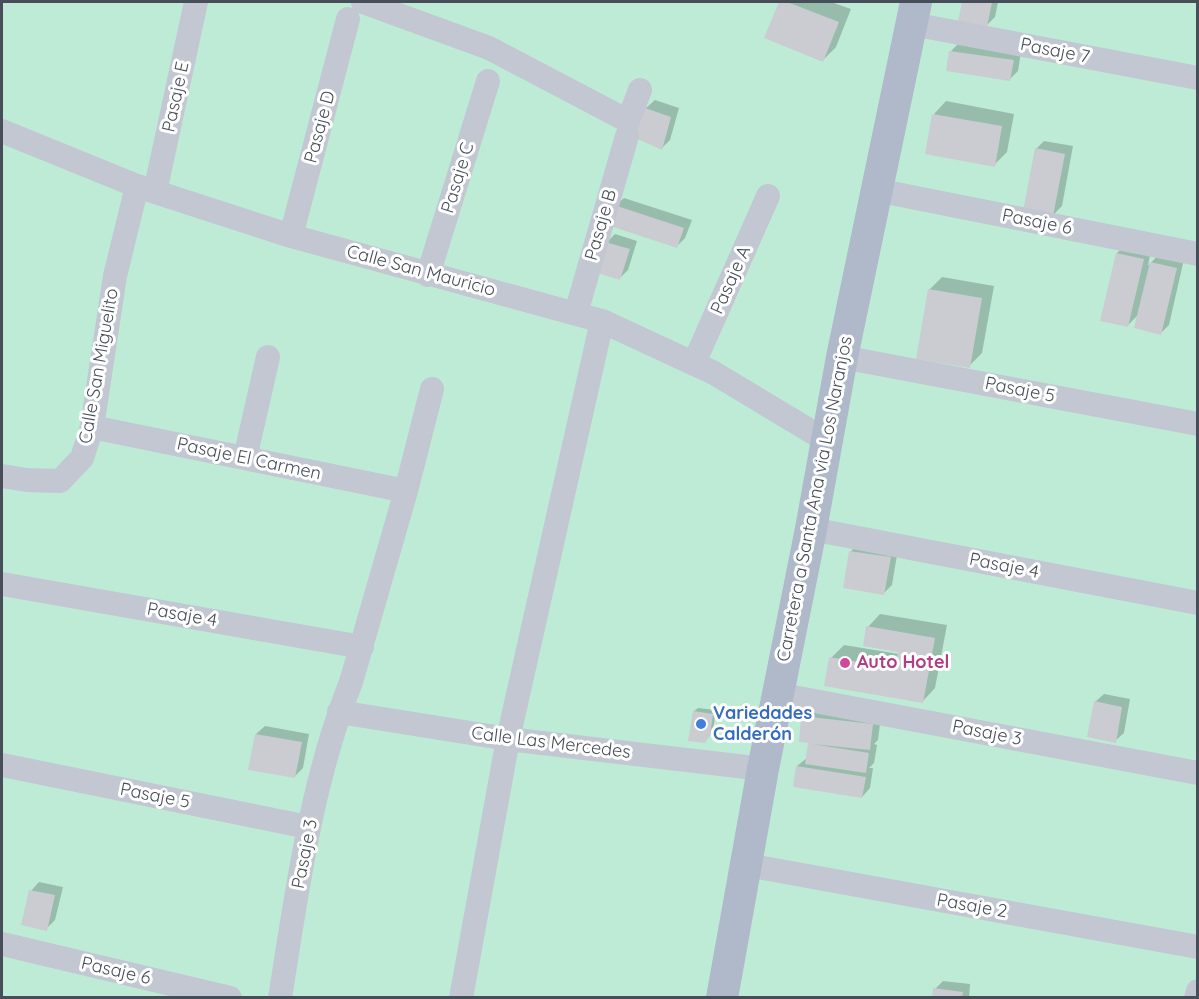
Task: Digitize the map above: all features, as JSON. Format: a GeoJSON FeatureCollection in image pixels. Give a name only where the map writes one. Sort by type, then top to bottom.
{"type":"FeatureCollection","features":[{"type":"Feature","properties":{"kind":"main road","name":"Carretera a Santa Ana via Los Naranjos"},"geometry":{"type":"LineString","coordinates":[[722,998],[777,694],[876,190],[914,13]]}},
{"type":"Feature","properties":{"kind":"street","name":"Pasaje E"},"geometry":{"type":"LineString","coordinates":[[146,189],[196,2]]}},
{"type":"Feature","properties":{"kind":"street"},"geometry":{"type":"LineString","coordinates":[[356,10],[489,48],[628,121],[640,90]]}},
{"type":"Feature","properties":{"kind":"street","name":"Pasaje D"},"geometry":{"type":"LineString","coordinates":[[291,236],[356,10]]}},
{"type":"Feature","properties":{"kind":"street","name":"Pasaje 7"},"geometry":{"type":"LineString","coordinates":[[914,13],[1197,78]]}},
{"type":"Feature","properties":{"kind":"street","name":"Pasaje C"},"geometry":{"type":"LineString","coordinates":[[428,274],[488,81]]}},
{"type":"Feature","properties":{"kind":"street","name":"Calle San Mauricio"},"geometry":{"type":"LineString","coordinates":[[2,131],[146,189],[291,236],[602,321],[714,373],[827,441]]}},
{"type":"Feature","properties":{"kind":"street","name":"Pasaje B"},"geometry":{"type":"LineString","coordinates":[[576,313],[627,136]]}},
{"type":"Feature","properties":{"kind":"street","name":"Calle San Miguelito"},"geometry":{"type":"LineString","coordinates":[[2,476],[27,480],[60,481],[82,458],[92,427],[115,276],[146,189]]}},
{"type":"Feature","properties":{"kind":"street","name":"Pasaje 6"},"geometry":{"type":"LineString","coordinates":[[876,190],[1197,254]]}},
{"type":"Feature","properties":{"kind":"street","name":"Pasaje A"},"geometry":{"type":"LineString","coordinates":[[693,363],[768,196]]}},
{"type":"Feature","properties":{"kind":"street"},"geometry":{"type":"LineString","coordinates":[[461,998],[508,739],[602,321]]}},
{"type":"Feature","properties":{"kind":"street"},"geometry":{"type":"LineString","coordinates":[[245,458],[268,357]]}},
{"type":"Feature","properties":{"kind":"street","name":"Pasaje 5"},"geometry":{"type":"LineString","coordinates":[[843,357],[1197,424]]}},
{"type":"Feature","properties":{"kind":"street","name":"Pasaje 3"},"geometry":{"type":"LineString","coordinates":[[280,998],[308,827],[339,712],[362,647],[432,388]]}},
{"type":"Feature","properties":{"kind":"street","name":"Pasaje El Carmen"},"geometry":{"type":"LineString","coordinates":[[92,427],[406,491]]}},
{"type":"Feature","properties":{"kind":"street","name":"Pasaje 4"},"geometry":{"type":"LineString","coordinates":[[811,529],[1197,603]]}},
{"type":"Feature","properties":{"kind":"street","name":"Pasaje 4"},"geometry":{"type":"LineString","coordinates":[[2,584],[362,647]]}},
{"type":"Feature","properties":{"kind":"street","name":"Pasaje 3"},"geometry":{"type":"LineString","coordinates":[[777,694],[1197,773]]}},
{"type":"Feature","properties":{"kind":"street","name":"Calle Las Mercedes"},"geometry":{"type":"LineString","coordinates":[[339,712],[508,739],[763,769]]}},
{"type":"Feature","properties":{"kind":"street","name":"Pasaje 5"},"geometry":{"type":"LineString","coordinates":[[2,765],[308,827]]}},
{"type":"Feature","properties":{"kind":"street","name":"Pasaje 2"},"geometry":{"type":"LineString","coordinates":[[747,865],[1197,946]]}},
{"type":"Feature","properties":{"kind":"street","name":"Pasaje 6"},"geometry":{"type":"LineString","coordinates":[[2,944],[230,998]]}},
{"type":"Feature","properties":{"kind":"street"},"geometry":{"type":"LineString","coordinates":[[1196,998],[1197,991]]}},
{"type":"Feature","properties":{"kind":"green space"},"geometry":{"type":"Polygon","coordinates":[[[2,2],[1197,2],[1197,997],[2,998],[2,2]]]}},
{"type":"Feature","properties":{"kind":"building"},"geometry":{"type":"Polygon","coordinates":[[[779,2],[787,2],[839,22],[823,62],[764,38],[779,2]]]}},
{"type":"Feature","properties":{"kind":"building"},"geometry":{"type":"Polygon","coordinates":[[[962,2],[992,2],[987,27],[958,21],[962,2]]]}},
{"type":"Feature","properties":{"kind":"building"},"geometry":{"type":"Polygon","coordinates":[[[949,51],[1014,60],[1010,81],[946,71],[949,51]]]}},
{"type":"Feature","properties":{"kind":"building"},"geometry":{"type":"Polygon","coordinates":[[[645,108],[671,117],[662,150],[633,137],[645,108]]]}},
{"type":"Feature","properties":{"kind":"building"},"geometry":{"type":"Polygon","coordinates":[[[932,114],[1002,126],[995,167],[925,154],[932,114]]]}},
{"type":"Feature","properties":{"kind":"building"},"geometry":{"type":"Polygon","coordinates":[[[1035,148],[1065,154],[1053,216],[1023,211],[1035,148]]]}},
{"type":"Feature","properties":{"kind":"building"},"geometry":{"type":"Polygon","coordinates":[[[614,205],[684,228],[677,248],[607,225],[614,205]]]}},
{"type":"Feature","properties":{"kind":"building"},"geometry":{"type":"Polygon","coordinates":[[[605,242],[630,249],[620,280],[597,273],[605,242]]]}},
{"type":"Feature","properties":{"kind":"building"},"geometry":{"type":"Polygon","coordinates":[[[1116,253],[1144,259],[1128,327],[1100,321],[1116,253]]]}},
{"type":"Feature","properties":{"kind":"building"},"geometry":{"type":"Polygon","coordinates":[[[1150,262],[1177,268],[1161,335],[1134,328],[1150,262]]]}},
{"type":"Feature","properties":{"kind":"building"},"geometry":{"type":"Polygon","coordinates":[[[928,289],[982,298],[970,368],[916,359],[928,289]]]}},
{"type":"Feature","properties":{"kind":"building"},"geometry":{"type":"Polygon","coordinates":[[[849,551],[891,557],[884,595],[843,588],[849,551]]]}},
{"type":"Feature","properties":{"kind":"building","name":"Auto Hotel"},"geometry":{"type":"Polygon","coordinates":[[[866,626],[935,638],[923,703],[824,686],[829,657],[895,668],[898,652],[863,646],[866,626]]]}},
{"type":"Feature","properties":{"kind":"building"},"geometry":{"type":"Polygon","coordinates":[[[1094,701],[1122,707],[1116,743],[1087,737],[1094,701]]]}},
{"type":"Feature","properties":{"kind":"building","name":"Variedades Calderón"},"geometry":{"type":"Polygon","coordinates":[[[693,711],[713,714],[710,735],[705,743],[688,741],[693,711]]]}},
{"type":"Feature","properties":{"kind":"building"},"geometry":{"type":"Polygon","coordinates":[[[801,716],[873,724],[870,750],[812,744],[869,753],[866,773],[805,764],[808,743],[799,742],[801,716]]]}},
{"type":"Feature","properties":{"kind":"building"},"geometry":{"type":"Polygon","coordinates":[[[255,734],[302,742],[295,778],[248,770],[255,734]]]}},
{"type":"Feature","properties":{"kind":"building"},"geometry":{"type":"Polygon","coordinates":[[[796,766],[866,777],[862,798],[793,787],[796,766]]]}},
{"type":"Feature","properties":{"kind":"building"},"geometry":{"type":"Polygon","coordinates":[[[29,890],[55,895],[47,931],[21,925],[29,890]]]}},
{"type":"Feature","properties":{"kind":"building"},"geometry":{"type":"Polygon","coordinates":[[[933,988],[963,992],[962,998],[932,998],[933,988]]]}},
{"type":"Feature","properties":{"kind":"place","name":"Auto Hotel"},"geometry":{"type":"Point","coordinates":[845,663]}},
{"type":"Feature","properties":{"kind":"place","name":"Variedades Calderón"},"geometry":{"type":"Point","coordinates":[701,724]}}]}
